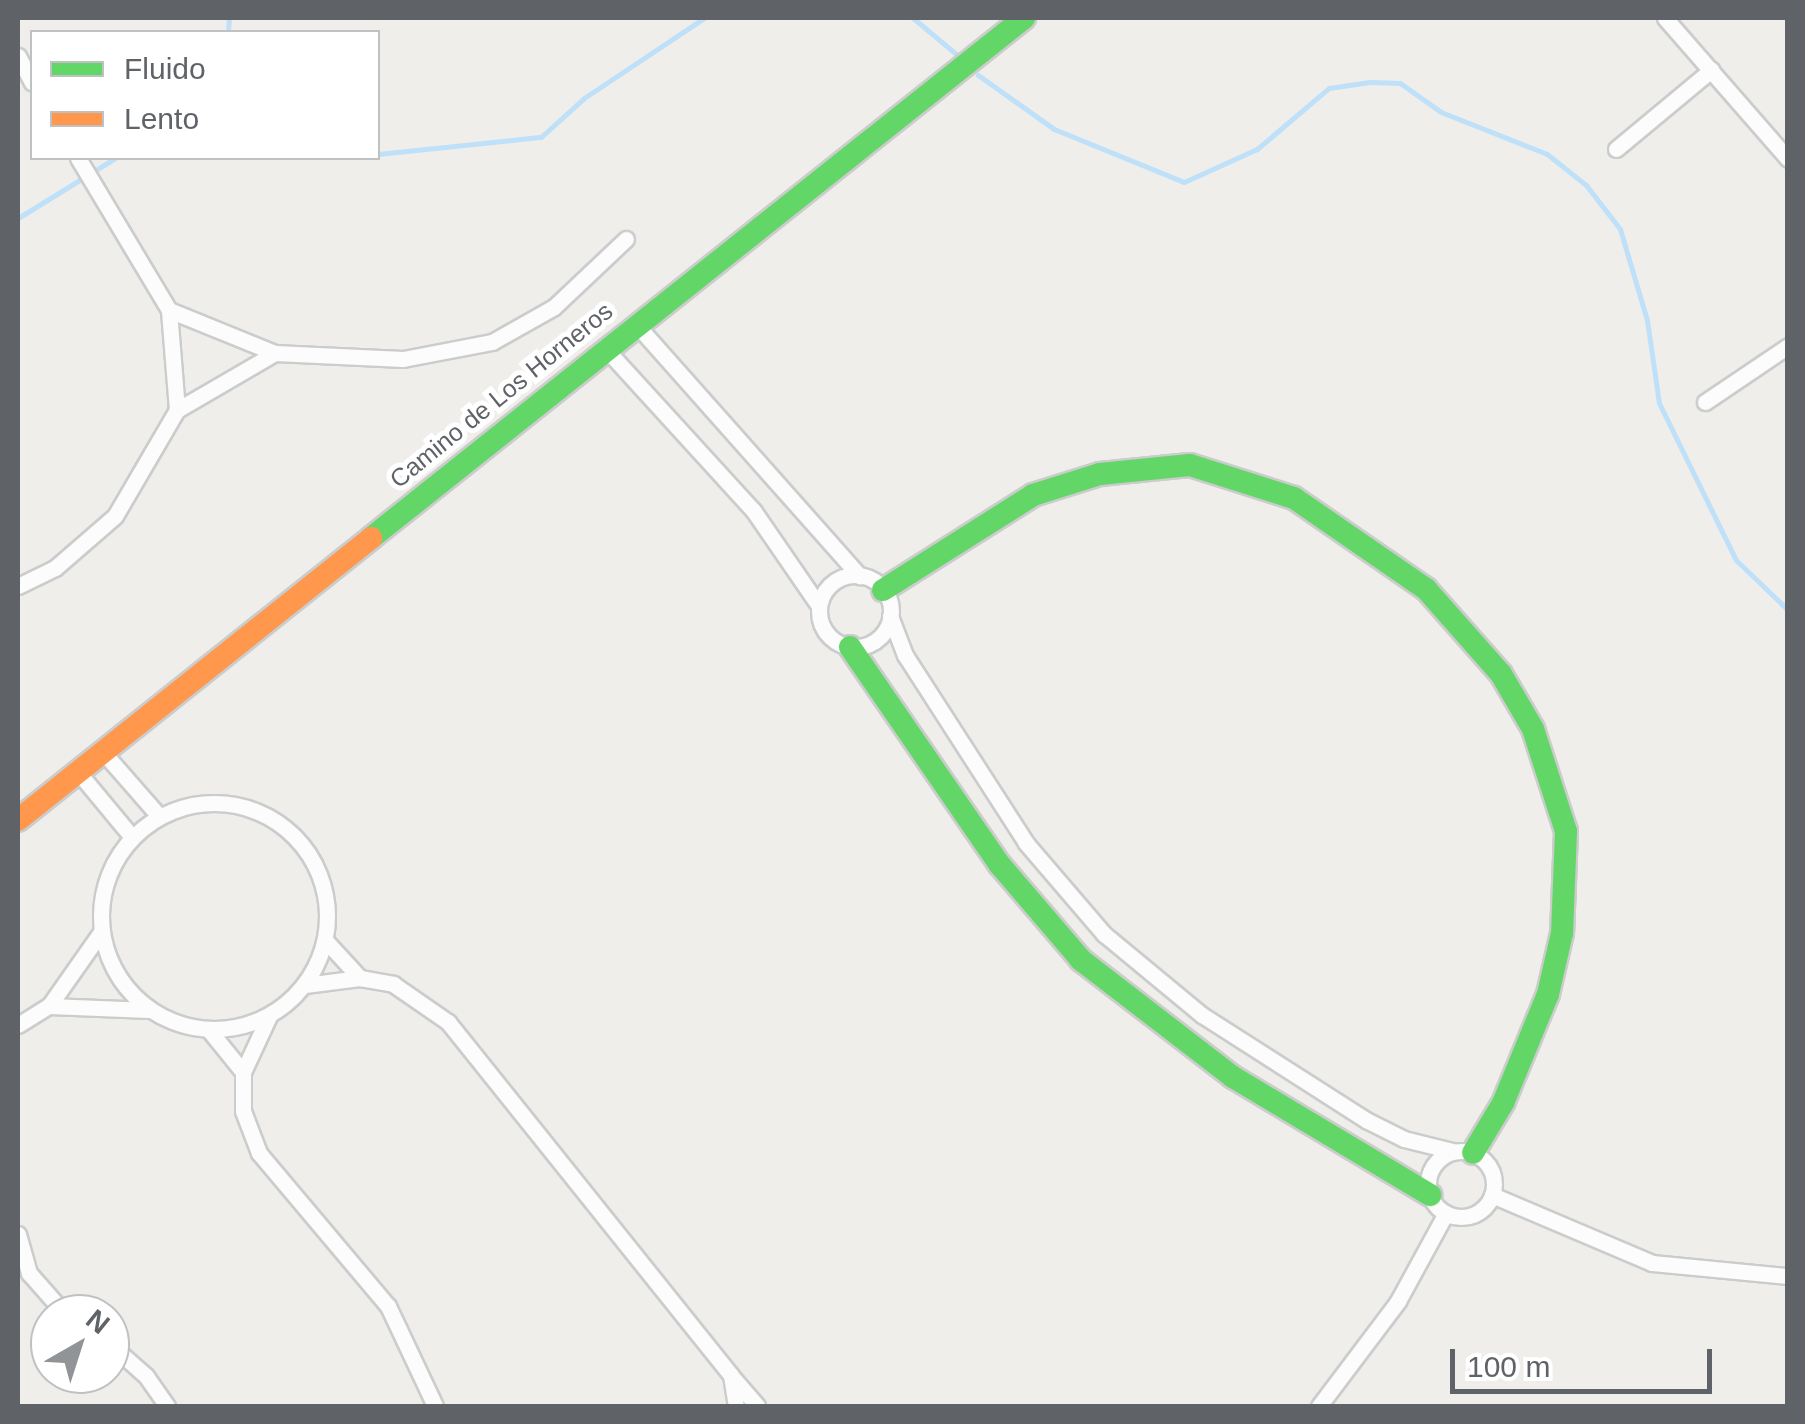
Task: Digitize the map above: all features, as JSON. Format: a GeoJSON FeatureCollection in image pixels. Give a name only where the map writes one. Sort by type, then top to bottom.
{"type":"FeatureCollection","features":[{"type":"Feature","properties":{"kind":"street","name":"Camino de Los Horneros"},"geometry":{"type":"LineString","coordinates":[[18,820],[604,347],[1024,18]]}},
{"type":"Feature","properties":{"kind":"street"},"geometry":{"type":"LineString","coordinates":[[1664,18],[1788,158]]}},
{"type":"Feature","properties":{"kind":"street"},"geometry":{"type":"LineString","coordinates":[[18,56],[30,78]]}},
{"type":"Feature","properties":{"kind":"street"},"geometry":{"type":"LineString","coordinates":[[1616,149],[1711,70]]}},
{"type":"Feature","properties":{"kind":"street"},"geometry":{"type":"LineString","coordinates":[[80,160],[168,310],[178,410]]}},
{"type":"Feature","properties":{"kind":"street"},"geometry":{"type":"LineString","coordinates":[[168,310],[275,353],[403,359],[492,342],[554,307],[626,239]]}},
{"type":"Feature","properties":{"kind":"street"},"geometry":{"type":"LineString","coordinates":[[604,347],[753,510],[819,606],[826,632],[850,646],[1000,865],[1081,960],[1184,1041],[1430,1195],[1446,1213],[1467,1216],[1492,1196],[1493,1175],[1464,1152],[1404,1139],[1366,1120],[1202,1015],[1104,934],[1026,843],[905,655],[883,590],[860,576],[635,323]]}},
{"type":"Feature","properties":{"kind":"street"},"geometry":{"type":"LineString","coordinates":[[1705,402],[1788,346]]}},
{"type":"Feature","properties":{"kind":"street"},"geometry":{"type":"LineString","coordinates":[[18,586],[56,568],[115,516],[178,410],[275,353]]}},
{"type":"Feature","properties":{"kind":"street"},"geometry":{"type":"LineString","coordinates":[[883,590],[1032,495],[1100,474],[1190,465],[1294,498],[1426,590],[1502,674],[1533,729],[1566,831],[1562,933],[1548,994],[1503,1104],[1464,1152],[1432,1168],[1430,1195]]}},
{"type":"Feature","properties":{"kind":"street"},"geometry":{"type":"LineString","coordinates":[[819,606],[833,582],[860,576]]}},
{"type":"Feature","properties":{"kind":"street"},"geometry":{"type":"LineString","coordinates":[[850,646],[876,640],[890,616]]}},
{"type":"Feature","properties":{"kind":"street"},"geometry":{"type":"LineString","coordinates":[[103,752],[158,816]]}},
{"type":"Feature","properties":{"kind":"street"},"geometry":{"type":"LineString","coordinates":[[78,772],[132,837]]}},
{"type":"Feature","properties":{"kind":"street"},"geometry":{"type":"LineString","coordinates":[[148,1010],[110,962],[101,932],[105,881],[132,837],[158,816],[194,804],[230,804],[281,826],[317,868],[327,903],[325,940],[305,985],[269,1016],[244,1072],[244,1111],[259,1152],[388,1306],[435,1406]]}},
{"type":"Feature","properties":{"kind":"street"},"geometry":{"type":"LineString","coordinates":[[1000,865],[1026,843]]}},
{"type":"Feature","properties":{"kind":"street"},"geometry":{"type":"LineString","coordinates":[[18,1025],[49,1006],[101,932]]}},
{"type":"Feature","properties":{"kind":"street"},"geometry":{"type":"LineString","coordinates":[[325,940],[360,978]]}},
{"type":"Feature","properties":{"kind":"street"},"geometry":{"type":"LineString","coordinates":[[305,985],[360,978],[393,984],[448,1022],[756,1406]]}},
{"type":"Feature","properties":{"kind":"street"},"geometry":{"type":"LineString","coordinates":[[49,1006],[148,1010],[210,1030],[269,1016]]}},
{"type":"Feature","properties":{"kind":"street"},"geometry":{"type":"LineString","coordinates":[[1184,1041],[1202,1015]]}},
{"type":"Feature","properties":{"kind":"street"},"geometry":{"type":"LineString","coordinates":[[210,1030],[244,1072]]}},
{"type":"Feature","properties":{"kind":"street"},"geometry":{"type":"LineString","coordinates":[[1492,1196],[1652,1263],[1788,1276]]}},
{"type":"Feature","properties":{"kind":"street"},"geometry":{"type":"LineString","coordinates":[[1319,1406],[1398,1301],[1446,1213]]}},
{"type":"Feature","properties":{"kind":"street"},"geometry":{"type":"LineString","coordinates":[[18,1234],[29,1273],[47,1294]]}},
{"type":"Feature","properties":{"kind":"street"},"geometry":{"type":"LineString","coordinates":[[130,1362],[146,1376],[167,1406]]}},
{"type":"Feature","properties":{"kind":"street"},"geometry":{"type":"LineString","coordinates":[[731,1375],[736,1406]]}},
{"type":"Feature","properties":{"kind":"waterway"},"geometry":{"type":"LineString","coordinates":[[228,30],[229,18]]}},
{"type":"Feature","properties":{"kind":"waterway"},"geometry":{"type":"LineString","coordinates":[[380,154],[541,137],[584,98],[704,18]]}},
{"type":"Feature","properties":{"kind":"waterway"},"geometry":{"type":"LineString","coordinates":[[913,18],[956,54]]}},
{"type":"Feature","properties":{"kind":"waterway"},"geometry":{"type":"LineString","coordinates":[[978,75],[1054,129],[1184,182],[1257,149],[1329,88],[1370,82],[1400,83],[1441,112],[1547,154],[1586,185],[1620,229],[1647,320],[1659,403],[1736,560],[1788,610]]}},
{"type":"Feature","properties":{"kind":"waterway"},"geometry":{"type":"LineString","coordinates":[[18,218],[112,160]]}},
{"type":"Feature","properties":{"kind":"traffic: fast"},"geometry":{"type":"LineString","coordinates":[[371,538],[1024,18]]}},
{"type":"Feature","properties":{"kind":"traffic: fast"},"geometry":{"type":"LineString","coordinates":[[883,590],[1033,495],[1100,474],[1190,465],[1294,498],[1426,589],[1501,674],[1533,729],[1566,831],[1562,933],[1548,994],[1503,1103],[1473,1153]]}},
{"type":"Feature","properties":{"kind":"traffic: fast"},"geometry":{"type":"LineString","coordinates":[[850,647],[1000,865],[1081,960],[1233,1077],[1430,1195]]}},
{"type":"Feature","properties":{"kind":"traffic: slow"},"geometry":{"type":"LineString","coordinates":[[18,820],[371,538]]}}]}
